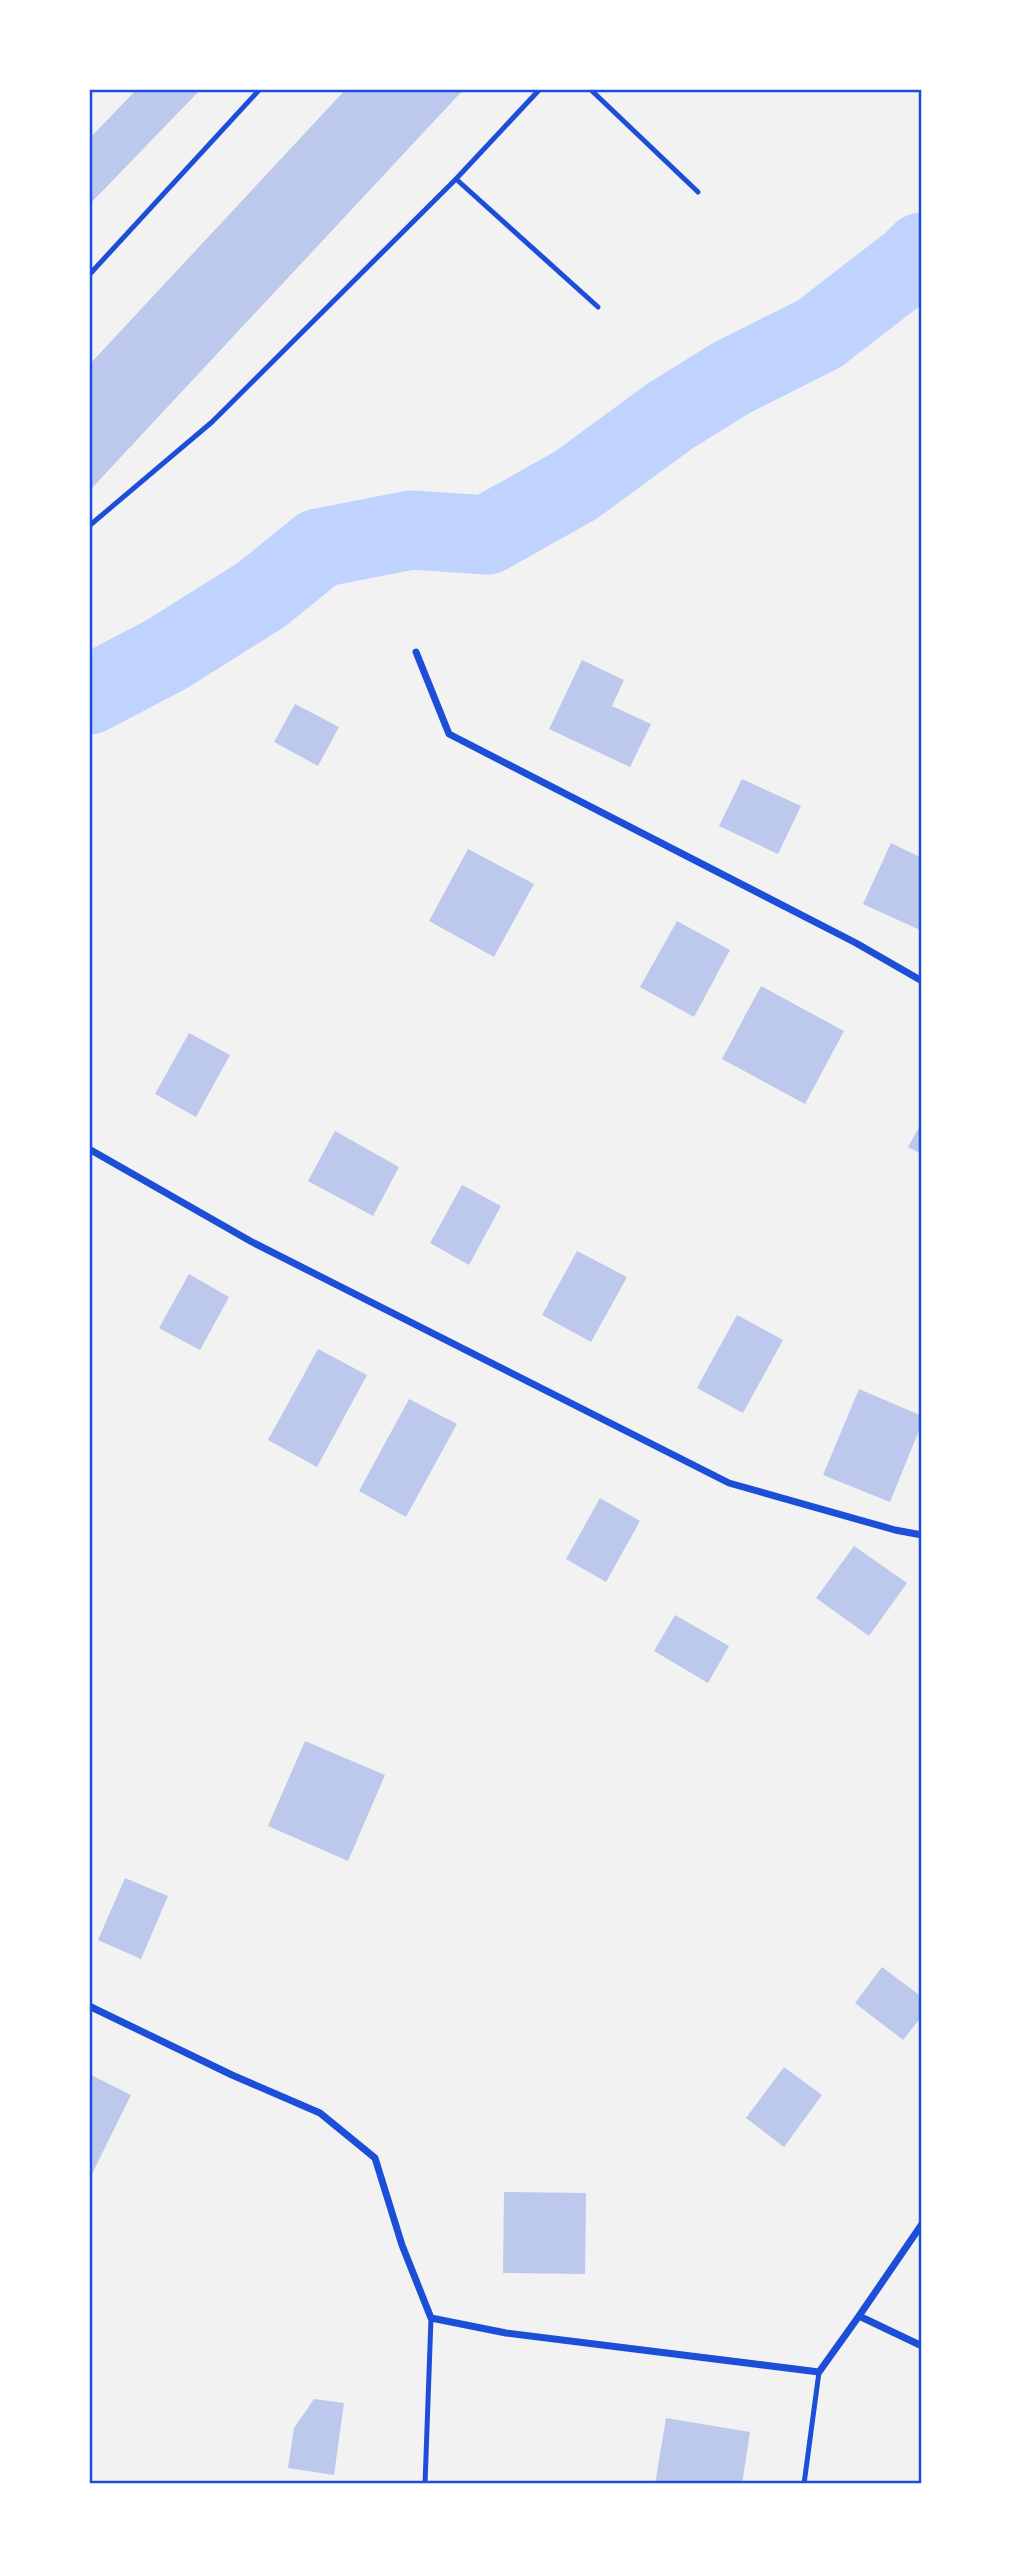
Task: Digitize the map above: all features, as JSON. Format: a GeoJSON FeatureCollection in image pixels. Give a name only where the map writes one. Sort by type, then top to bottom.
{"type":"FeatureCollection","features":[{"type":"Feature","properties":{"kind":"street"},"geometry":{"type":"LineString","coordinates":[[416,652],[449,734],[856,943],[922,981]]}},
{"type":"Feature","properties":{"kind":"street"},"geometry":{"type":"LineString","coordinates":[[89,1149],[252,1242],[729,1483],[895,1530],[922,1535]]}},
{"type":"Feature","properties":{"kind":"street"},"geometry":{"type":"LineString","coordinates":[[89,2006],[232,2075],[320,2113],[375,2158],[402,2245],[431,2318],[506,2333],[819,2372],[922,2224]]}},
{"type":"Feature","properties":{"kind":"street"},"geometry":{"type":"LineString","coordinates":[[859,2316],[922,2346]]}},
{"type":"Feature","properties":{"kind":"lane"},"geometry":{"type":"LineString","coordinates":[[89,275],[260,89]]}},
{"type":"Feature","properties":{"kind":"lane"},"geometry":{"type":"LineString","coordinates":[[89,526],[212,422],[456,178],[540,89]]}},
{"type":"Feature","properties":{"kind":"lane"},"geometry":{"type":"LineString","coordinates":[[590,89],[698,192]]}},
{"type":"Feature","properties":{"kind":"lane"},"geometry":{"type":"LineString","coordinates":[[456,178],[598,307]]}},
{"type":"Feature","properties":{"kind":"lane"},"geometry":{"type":"LineString","coordinates":[[425,2484],[431,2318]]}},
{"type":"Feature","properties":{"kind":"lane"},"geometry":{"type":"LineString","coordinates":[[804,2484],[819,2372]]}},
{"type":"Feature","properties":{"kind":"building"},"geometry":{"type":"Polygon","coordinates":[[[137,89],[201,89],[89,205],[89,139],[137,89]]]}},
{"type":"Feature","properties":{"kind":"building"},"geometry":{"type":"Polygon","coordinates":[[[346,89],[464,89],[92,488],[89,485],[89,365],[346,89]]]}},
{"type":"Feature","properties":{"kind":"building"},"geometry":{"type":"Polygon","coordinates":[[[582,660],[624,680],[612,706],[651,724],[630,767],[549,729],[582,660]]]}},
{"type":"Feature","properties":{"kind":"building"},"geometry":{"type":"Polygon","coordinates":[[[295,704],[339,727],[318,766],[274,742],[295,704]]]}},
{"type":"Feature","properties":{"kind":"building"},"geometry":{"type":"Polygon","coordinates":[[[742,779],[801,806],[778,854],[719,826],[742,779]]]}},
{"type":"Feature","properties":{"kind":"building"},"geometry":{"type":"Polygon","coordinates":[[[891,843],[922,858],[922,931],[863,904],[891,843]]]}},
{"type":"Feature","properties":{"kind":"building"},"geometry":{"type":"Polygon","coordinates":[[[468,849],[534,884],[494,957],[429,921],[468,849]]]}},
{"type":"Feature","properties":{"kind":"building"},"geometry":{"type":"Polygon","coordinates":[[[677,921],[730,950],[694,1017],[640,987],[677,921]]]}},
{"type":"Feature","properties":{"kind":"building"},"geometry":{"type":"Polygon","coordinates":[[[761,986],[844,1031],[805,1104],[722,1059],[761,986]]]}},
{"type":"Feature","properties":{"kind":"building"},"geometry":{"type":"Polygon","coordinates":[[[189,1033],[230,1055],[196,1117],[155,1094],[189,1033]]]}},
{"type":"Feature","properties":{"kind":"building"},"geometry":{"type":"Polygon","coordinates":[[[922,1122],[922,1154],[908,1147],[922,1122]]]}},
{"type":"Feature","properties":{"kind":"building"},"geometry":{"type":"Polygon","coordinates":[[[335,1131],[399,1167],[373,1216],[308,1181],[335,1131]]]}},
{"type":"Feature","properties":{"kind":"building"},"geometry":{"type":"Polygon","coordinates":[[[462,1185],[501,1206],[469,1265],[430,1243],[462,1185]]]}},
{"type":"Feature","properties":{"kind":"building"},"geometry":{"type":"Polygon","coordinates":[[[577,1251],[627,1277],[591,1342],[542,1315],[577,1251]]]}},
{"type":"Feature","properties":{"kind":"building"},"geometry":{"type":"Polygon","coordinates":[[[189,1274],[229,1297],[200,1350],[159,1328],[189,1274]]]}},
{"type":"Feature","properties":{"kind":"building"},"geometry":{"type":"Polygon","coordinates":[[[737,1315],[783,1340],[743,1413],[697,1388],[737,1315]]]}},
{"type":"Feature","properties":{"kind":"building"},"geometry":{"type":"Polygon","coordinates":[[[318,1349],[367,1375],[317,1467],[268,1440],[318,1349]]]}},
{"type":"Feature","properties":{"kind":"building"},"geometry":{"type":"Polygon","coordinates":[[[859,1389],[922,1416],[922,1423],[890,1502],[823,1475],[859,1389]]]}},
{"type":"Feature","properties":{"kind":"building"},"geometry":{"type":"Polygon","coordinates":[[[409,1399],[457,1424],[406,1517],[359,1491],[409,1399]]]}},
{"type":"Feature","properties":{"kind":"building"},"geometry":{"type":"Polygon","coordinates":[[[600,1498],[640,1521],[606,1582],[566,1559],[600,1498]]]}},
{"type":"Feature","properties":{"kind":"building"},"geometry":{"type":"Polygon","coordinates":[[[854,1546],[907,1583],[869,1636],[816,1598],[854,1546]]]}},
{"type":"Feature","properties":{"kind":"building"},"geometry":{"type":"Polygon","coordinates":[[[675,1615],[729,1646],[708,1683],[654,1651],[675,1615]]]}},
{"type":"Feature","properties":{"kind":"building"},"geometry":{"type":"Polygon","coordinates":[[[305,1741],[385,1775],[348,1861],[268,1826],[305,1741]]]}},
{"type":"Feature","properties":{"kind":"building"},"geometry":{"type":"Polygon","coordinates":[[[125,1878],[168,1896],[141,1959],[98,1940],[125,1878]]]}},
{"type":"Feature","properties":{"kind":"building"},"geometry":{"type":"Polygon","coordinates":[[[882,1967],[922,1997],[922,2016],[903,2040],[855,2003],[882,1967]]]}},
{"type":"Feature","properties":{"kind":"building"},"geometry":{"type":"Polygon","coordinates":[[[784,2067],[822,2095],[784,2147],[746,2118],[784,2067]]]}},
{"type":"Feature","properties":{"kind":"building"},"geometry":{"type":"Polygon","coordinates":[[[89,2074],[131,2095],[89,2180],[89,2074]]]}},
{"type":"Feature","properties":{"kind":"building"},"geometry":{"type":"Polygon","coordinates":[[[504,2192],[586,2193],[585,2274],[503,2273],[504,2192]]]}},
{"type":"Feature","properties":{"kind":"building"},"geometry":{"type":"Polygon","coordinates":[[[314,2399],[344,2403],[334,2475],[288,2468],[294,2428],[314,2399]]]}},
{"type":"Feature","properties":{"kind":"building"},"geometry":{"type":"Polygon","coordinates":[[[666,2418],[750,2432],[742,2484],[655,2484],[666,2418]]]}},
{"type":"Feature","properties":{"kind":"waterway"},"geometry":{"type":"LineString","coordinates":[[89,695],[167,654],[261,595],[319,548],[411,530],[487,535],[576,485],[670,416],[733,377],[819,334],[922,252]]}}]}
